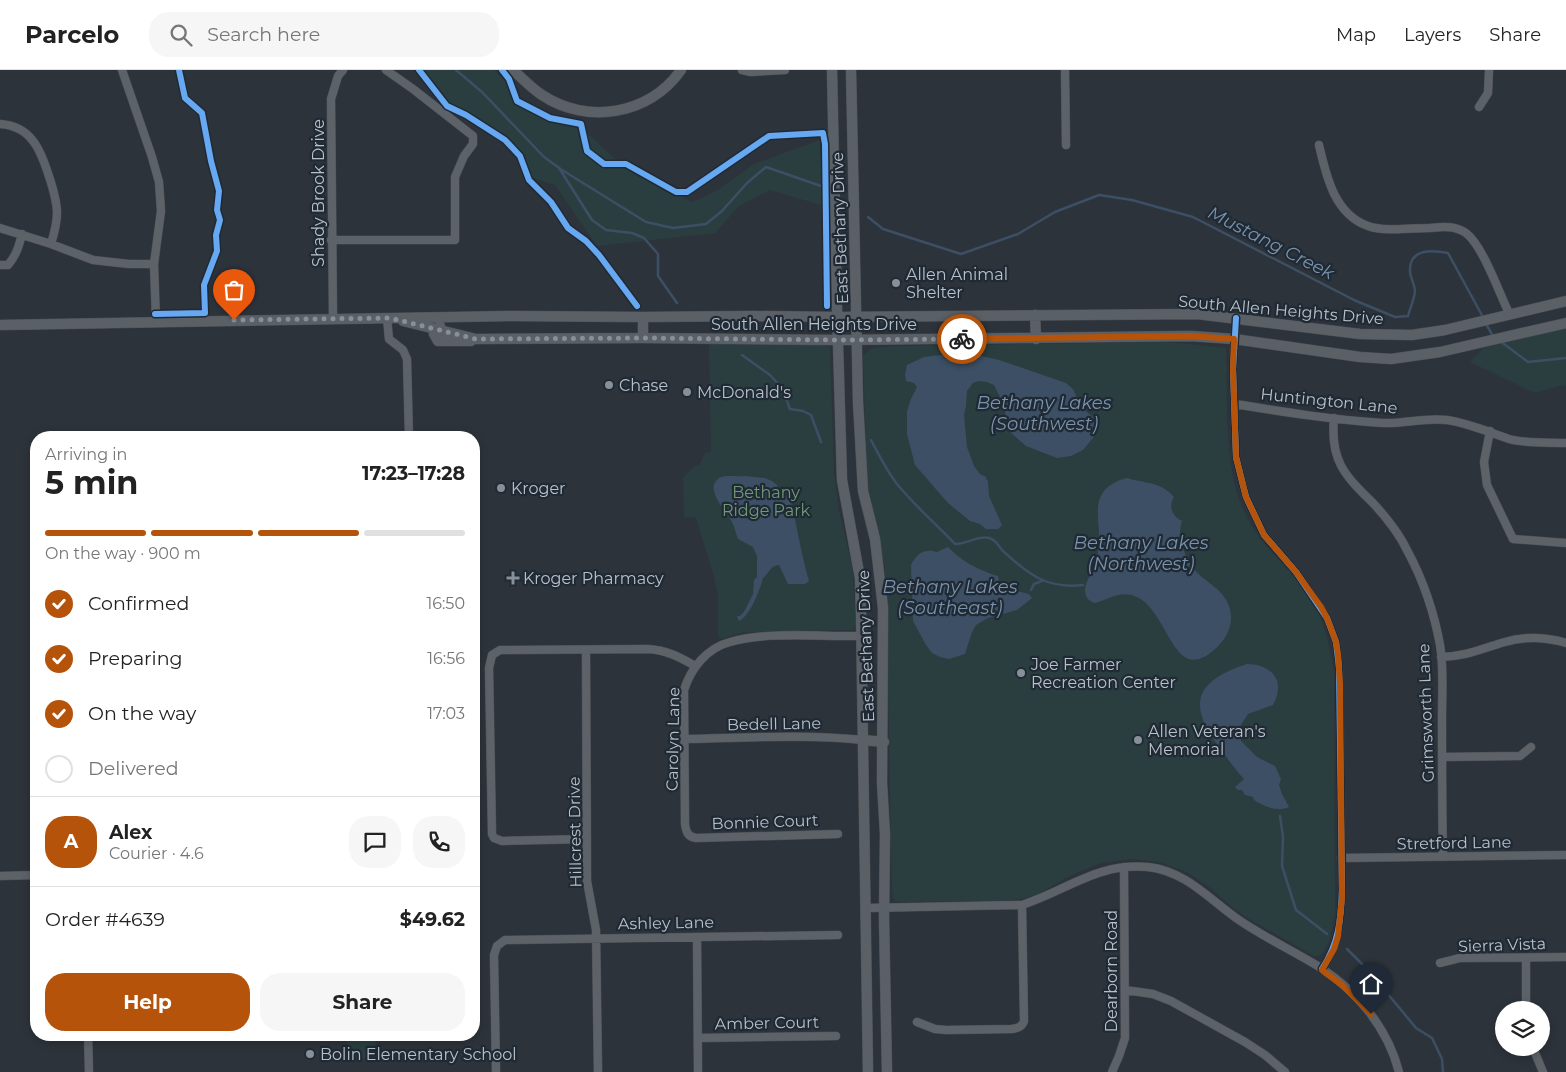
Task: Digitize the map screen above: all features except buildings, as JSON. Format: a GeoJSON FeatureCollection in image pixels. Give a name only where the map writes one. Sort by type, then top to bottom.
{"type":"FeatureCollection","features":[{"type":"Feature","properties":{"kind":"main road"},"geometry":{"type":"LineString","coordinates":[[513,70],[541,95],[562,106],[573,110],[598,113],[622,111],[646,102],[676,78],[681,70]]}},
{"type":"Feature","properties":{"kind":"main road","name":"East Bethany Drive"},"geometry":{"type":"LineString","coordinates":[[832,70],[842,480],[860,578],[868,1072]]}},
{"type":"Feature","properties":{"kind":"main road","name":"East Bethany Drive"},"geometry":{"type":"LineString","coordinates":[[851,70],[858,317],[858,402],[863,491],[875,539],[883,608],[884,742],[882,783],[885,834],[887,1072]]}},
{"type":"Feature","properties":{"kind":"main road","name":"South Allen Heights Drive"},"geometry":{"type":"LineString","coordinates":[[0,324],[502,316],[858,317],[1197,314],[1360,334],[1412,335],[1445,330],[1566,301]]}},
{"type":"Feature","properties":{"kind":"main road"},"geometry":{"type":"LineString","coordinates":[[1035,315],[1036,339]]}},
{"type":"Feature","properties":{"kind":"main road"},"geometry":{"type":"LineString","coordinates":[[437,330],[446,323],[488,321],[502,316]]}},
{"type":"Feature","properties":{"kind":"main road"},"geometry":{"type":"LineString","coordinates":[[643,317],[643,338]]}},
{"type":"Feature","properties":{"kind":"main road","name":"South Allen Heights Drive"},"geometry":{"type":"LineString","coordinates":[[388,318],[476,339],[857,340],[1191,336],[1234,339],[1360,357],[1391,359],[1481,344],[1566,323]]}},
{"type":"Feature","properties":{"kind":"main road"},"geometry":{"type":"LineString","coordinates":[[863,740],[884,742]]}},
{"type":"Feature","properties":{"kind":"street"},"geometry":{"type":"LineString","coordinates":[[122,70],[159,182],[161,211],[154,264],[156,321]]}},
{"type":"Feature","properties":{"kind":"street","name":"Shady Brook Drive"},"geometry":{"type":"LineString","coordinates":[[333,318],[331,99],[338,76],[343,70]]}},
{"type":"Feature","properties":{"kind":"street"},"geometry":{"type":"LineString","coordinates":[[331,240],[455,240],[455,177],[464,156],[473,144],[473,136],[413,88],[386,70]]}},
{"type":"Feature","properties":{"kind":"street"},"geometry":{"type":"LineString","coordinates":[[742,70],[751,72],[785,70]]}},
{"type":"Feature","properties":{"kind":"street"},"geometry":{"type":"LineString","coordinates":[[1065,70],[1066,145]]}},
{"type":"Feature","properties":{"kind":"street"},"geometry":{"type":"LineString","coordinates":[[1479,108],[1488,93],[1489,70]]}},
{"type":"Feature","properties":{"kind":"street"},"geometry":{"type":"LineString","coordinates":[[0,124],[18,128],[34,141],[39,150],[52,187],[56,209],[55,228],[51,244]]}},
{"type":"Feature","properties":{"kind":"street"},"geometry":{"type":"LineString","coordinates":[[1319,144],[1327,179],[1337,201],[1352,218],[1369,227],[1453,227],[1465,232],[1476,242],[1505,315]]}},
{"type":"Feature","properties":{"kind":"street"},"geometry":{"type":"LineString","coordinates":[[0,238],[1,228],[99,261],[154,264]]}},
{"type":"Feature","properties":{"kind":"street"},"geometry":{"type":"LineString","coordinates":[[0,265],[8,265],[12,260],[18,251],[22,234]]}},
{"type":"Feature","properties":{"kind":"street"},"geometry":{"type":"LineString","coordinates":[[388,318],[389,338],[403,350],[407,359],[408,431]]}},
{"type":"Feature","properties":{"kind":"street"},"geometry":{"type":"LineString","coordinates":[[1236,318],[1233,369],[1236,457],[1246,497],[1264,535],[1296,572],[1321,607],[1336,642],[1340,684],[1342,898],[1338,936],[1334,949],[1322,970]]}},
{"type":"Feature","properties":{"kind":"street","name":"Huntington Lane"},"geometry":{"type":"LineString","coordinates":[[1235,404],[1334,418],[1386,423],[1428,419],[1447,420],[1490,431],[1509,439],[1526,442],[1566,443]]}},
{"type":"Feature","properties":{"kind":"street","name":"Grimsworth Lane"},"geometry":{"type":"LineString","coordinates":[[1334,418],[1335,451],[1342,466],[1356,488],[1385,517],[1407,549],[1421,578],[1434,616],[1441,657],[1442,857]]}},
{"type":"Feature","properties":{"kind":"street"},"geometry":{"type":"LineString","coordinates":[[1490,431],[1484,462],[1488,485],[1513,539],[1566,543]]}},
{"type":"Feature","properties":{"kind":"street","name":"Carolyn Lane"},"geometry":{"type":"LineString","coordinates":[[692,838],[686,832],[685,824],[684,690],[695,666],[703,658],[729,642],[781,636],[862,636]]}},
{"type":"Feature","properties":{"kind":"street"},"geometry":{"type":"LineString","coordinates":[[1441,657],[1469,654],[1514,639],[1537,638],[1566,643]]}},
{"type":"Feature","properties":{"kind":"street"},"geometry":{"type":"LineString","coordinates":[[587,840],[502,841],[494,838],[491,827],[489,668],[492,655],[500,650],[655,649],[678,655],[695,666]]}},
{"type":"Feature","properties":{"kind":"street","name":"Hillcrest Drive"},"geometry":{"type":"LineString","coordinates":[[586,650],[587,881],[594,915],[596,938],[598,1072]]}},
{"type":"Feature","properties":{"kind":"street","name":"Bedell Lane"},"geometry":{"type":"LineString","coordinates":[[685,739],[780,736],[832,737],[863,740]]}},
{"type":"Feature","properties":{"kind":"street"},"geometry":{"type":"LineString","coordinates":[[1442,757],[1520,756],[1531,747]]}},
{"type":"Feature","properties":{"kind":"street","name":"Bonnie Court"},"geometry":{"type":"LineString","coordinates":[[692,838],[838,834]]}},
{"type":"Feature","properties":{"kind":"street","name":"Stretford Lane"},"geometry":{"type":"LineString","coordinates":[[1341,858],[1566,855]]}},
{"type":"Feature","properties":{"kind":"street"},"geometry":{"type":"LineString","coordinates":[[866,908],[1022,906],[1082,878],[1107,870],[1124,867],[1159,869],[1202,890],[1241,922],[1322,970],[1342,985],[1371,1014],[1389,1042],[1399,1072]]}},
{"type":"Feature","properties":{"kind":"street","name":"Dearborn Road"},"geometry":{"type":"LineString","coordinates":[[1112,1072],[1120,1056],[1125,1038],[1124,867]]}},
{"type":"Feature","properties":{"kind":"street"},"geometry":{"type":"LineString","coordinates":[[0,876],[30,876]]}},
{"type":"Feature","properties":{"kind":"street"},"geometry":{"type":"LineString","coordinates":[[917,1022],[935,1029],[946,1030],[1012,1029],[1019,1028],[1023,1024],[1022,906]]}},
{"type":"Feature","properties":{"kind":"street","name":"Ashley Lane"},"geometry":{"type":"LineString","coordinates":[[496,1072],[494,955],[501,941],[510,939],[838,935]]}},
{"type":"Feature","properties":{"kind":"street"},"geometry":{"type":"LineString","coordinates":[[697,936],[698,1072]]}},
{"type":"Feature","properties":{"kind":"street","name":"Sierra Vista"},"geometry":{"type":"LineString","coordinates":[[1440,964],[1460,958],[1566,957]]}},
{"type":"Feature","properties":{"kind":"street"},"geometry":{"type":"LineString","coordinates":[[1526,958],[1526,1001]]}},
{"type":"Feature","properties":{"kind":"street"},"geometry":{"type":"LineString","coordinates":[[1125,990],[1153,994],[1171,1001],[1245,1042],[1285,1072]]}},
{"type":"Feature","properties":{"kind":"street","name":"Amber Court"},"geometry":{"type":"LineString","coordinates":[[698,1038],[836,1036]]}},
{"type":"Feature","properties":{"kind":"street"},"geometry":{"type":"LineString","coordinates":[[88,1041],[89,1072]]}},
{"type":"Feature","properties":{"kind":"street"},"geometry":{"type":"LineString","coordinates":[[1537,1056],[1544,1072]]}},
{"type":"Feature","properties":{"kind":"green space"},"geometry":{"type":"Polygon","coordinates":[[[422,70],[494,70],[508,84],[515,102],[550,121],[581,127],[615,159],[692,202],[718,190],[754,164],[820,140],[824,206],[770,190],[739,206],[715,233],[597,246],[555,185],[533,178],[518,149],[475,116],[450,105],[422,70]]]}},
{"type":"Feature","properties":{"kind":"green space"},"geometry":{"type":"Polygon","coordinates":[[[1566,329],[1566,386],[1562,385],[1535,393],[1470,362],[1484,348],[1539,333],[1566,329]]]}},
{"type":"Feature","properties":{"kind":"green space"},"geometry":{"type":"Polygon","coordinates":[[[1167,342],[1226,348],[1228,433],[1233,476],[1238,495],[1245,513],[1258,536],[1301,585],[1312,601],[1324,627],[1329,645],[1334,673],[1335,912],[1330,939],[1322,955],[1314,956],[1246,917],[1212,889],[1187,872],[1159,862],[1133,859],[1101,863],[1067,877],[1039,894],[1021,899],[1002,901],[900,902],[894,900],[892,890],[885,568],[867,481],[863,355],[873,348],[893,346],[1167,342]]]}},
{"type":"Feature","properties":{"kind":"green space","name":"Bethany Ridge Park"},"geometry":{"type":"Polygon","coordinates":[[[709,343],[825,345],[830,347],[834,473],[839,511],[852,565],[856,623],[853,630],[744,632],[722,639],[718,636],[718,596],[714,576],[696,518],[684,517],[683,478],[700,464],[705,453],[711,452],[709,343]]]}},
{"type":"Feature","properties":{"kind":"green space"},"geometry":{"type":"Polygon","coordinates":[[[348,1041],[375,1041],[377,1058],[348,1059],[348,1041]]]}},
{"type":"Feature","properties":{"kind":"water","name":"Bethany Lakes (Southwest)"},"geometry":{"type":"Polygon","coordinates":[[[949,354],[977,355],[999,360],[1066,383],[1073,389],[1082,408],[1098,421],[1093,438],[1083,450],[1071,456],[1057,458],[1026,446],[1009,431],[1003,403],[994,385],[978,381],[973,383],[967,391],[964,415],[967,447],[974,466],[980,474],[986,477],[988,482],[989,496],[1002,525],[998,529],[986,529],[980,524],[970,521],[948,503],[915,465],[907,434],[907,412],[917,387],[914,383],[906,381],[907,365],[924,357],[949,354]]]}},
{"type":"Feature","properties":{"kind":"water"},"geometry":{"type":"Polygon","coordinates":[[[745,476],[765,478],[772,481],[777,485],[780,492],[790,498],[809,581],[805,584],[788,584],[779,565],[774,566],[763,578],[751,608],[739,621],[737,616],[744,612],[753,594],[754,580],[757,577],[757,556],[753,547],[738,539],[733,524],[715,495],[714,484],[720,477],[745,476]]]}},
{"type":"Feature","properties":{"kind":"water","name":"Bethany Lakes (Northwest)"},"geometry":{"type":"Polygon","coordinates":[[[1127,478],[1163,488],[1174,497],[1171,508],[1173,514],[1182,521],[1180,534],[1182,547],[1191,565],[1221,593],[1229,605],[1231,618],[1228,632],[1220,644],[1204,657],[1191,660],[1181,654],[1155,614],[1144,602],[1131,595],[1117,595],[1095,603],[1086,596],[1088,579],[1097,558],[1099,541],[1098,505],[1100,499],[1104,491],[1110,486],[1127,478]]]}},
{"type":"Feature","properties":{"kind":"water","name":"Bethany Lakes (Southeast)"},"geometry":{"type":"Polygon","coordinates":[[[948,547],[971,565],[998,576],[1000,584],[1029,594],[1032,598],[1017,610],[988,618],[976,625],[965,654],[949,659],[932,653],[913,621],[911,565],[921,552],[937,552],[948,547]]]}},
{"type":"Feature","properties":{"kind":"water"},"geometry":{"type":"Polygon","coordinates":[[[1247,664],[1264,667],[1270,671],[1275,676],[1278,689],[1273,705],[1248,714],[1239,728],[1241,741],[1257,757],[1275,766],[1281,779],[1279,785],[1282,794],[1289,807],[1276,809],[1262,805],[1254,800],[1253,797],[1245,795],[1242,790],[1238,790],[1235,787],[1244,779],[1213,739],[1201,711],[1200,700],[1205,689],[1214,680],[1247,664]]]}},
{"type":"Feature","properties":{"kind":"waterway","name":"Mustang Creek"},"geometry":{"type":"LineString","coordinates":[[456,70],[482,92],[544,157],[646,222],[673,228],[706,224],[722,211],[747,183],[766,167],[821,186]]}},
{"type":"Feature","properties":{"kind":"waterway"},"geometry":{"type":"LineString","coordinates":[[559,168],[592,220],[606,230],[632,233],[644,238],[658,254],[658,276],[677,303]]}},
{"type":"Feature","properties":{"kind":"waterway","name":"Mustang Creek"},"geometry":{"type":"LineString","coordinates":[[868,217],[883,229],[961,254],[1018,234],[1055,212],[1099,195],[1132,200],[1193,217],[1354,300],[1395,317],[1408,316],[1413,300],[1415,290],[1410,271],[1413,258],[1418,254],[1429,251],[1448,253],[1484,319]]}},
{"type":"Feature","properties":{"kind":"waterway","name":"Mustang Creek"},"geometry":{"type":"LineString","coordinates":[[1486,324],[1493,336]]}},
{"type":"Feature","properties":{"kind":"waterway","name":"Mustang Creek"},"geometry":{"type":"LineString","coordinates":[[1500,341],[1528,362],[1566,358]]}},
{"type":"Feature","properties":{"kind":"waterway"},"geometry":{"type":"LineString","coordinates":[[742,355],[770,375],[782,388],[790,409],[803,411],[811,415],[821,442]]}},
{"type":"Feature","properties":{"kind":"waterway"},"geometry":{"type":"LineString","coordinates":[[871,440],[897,484],[955,544],[985,537],[989,538],[996,542],[1021,567],[1039,578],[1059,585],[1083,585]]}},
{"type":"Feature","properties":{"kind":"waterway"},"geometry":{"type":"LineString","coordinates":[[1031,590],[1034,584],[1042,581]]}},
{"type":"Feature","properties":{"kind":"waterway"},"geometry":{"type":"LineString","coordinates":[[1280,816],[1283,837],[1282,866],[1296,910],[1327,934]]}},
{"type":"Feature","properties":{"kind":"waterway"},"geometry":{"type":"LineString","coordinates":[[1347,949],[1368,970],[1416,1028],[1432,1038],[1442,1059],[1443,1072]]}},
{"type":"Feature","properties":{"kind":"cycle path"},"geometry":{"type":"LineString","coordinates":[[155,314],[205,313],[204,285],[217,251],[216,235],[220,220],[217,210],[219,191],[202,113],[185,98],[179,70]]}},
{"type":"Feature","properties":{"kind":"cycle path"},"geometry":{"type":"LineString","coordinates":[[419,70],[447,106],[466,115],[505,140],[520,156],[529,180],[551,202],[568,228],[586,241],[599,255],[637,306]]}},
{"type":"Feature","properties":{"kind":"cycle path"},"geometry":{"type":"LineString","coordinates":[[502,70],[509,79],[517,101],[550,118],[581,124],[587,151],[604,164],[626,164],[676,192],[687,192],[769,136],[823,133],[825,144],[827,306]]}},
{"type":"Feature","properties":{"kind":"cycle path"},"geometry":{"type":"LineString","coordinates":[[1236,318],[1233,369],[1236,457],[1246,497],[1264,535],[1296,572],[1327,618],[1336,642],[1339,667],[1342,900],[1336,940],[1322,969]]}},
{"type":"Feature","properties":{"kind":"way so far"},"geometry":{"type":"LineString","coordinates":[[234,320],[390,318],[476,339],[962,339]]}},
{"type":"Feature","properties":{"kind":"place","name":"Allen Animal Shelter"},"geometry":{"type":"Point","coordinates":[896,283]}},
{"type":"Feature","properties":{"kind":"place","name":"Chase"},"geometry":{"type":"Point","coordinates":[609,385]}},
{"type":"Feature","properties":{"kind":"place","name":"McDonald's"},"geometry":{"type":"Point","coordinates":[687,392]}},
{"type":"Feature","properties":{"kind":"place","name":"Kroger"},"geometry":{"type":"Point","coordinates":[501,488]}},
{"type":"Feature","properties":{"kind":"place","name":"Kroger Pharmacy"},"geometry":{"type":"Point","coordinates":[513,578]}},
{"type":"Feature","properties":{"kind":"place","name":"Joe Farmer Recreation Center"},"geometry":{"type":"Point","coordinates":[1021,673]}},
{"type":"Feature","properties":{"kind":"place","name":"Allen Veteran's Memorial"},"geometry":{"type":"Point","coordinates":[1138,740]}},
{"type":"Feature","properties":{"kind":"place","name":"Bolin Elementary School"},"geometry":{"type":"Point","coordinates":[310,1054]}},
{"type":"Feature","properties":{"kind":"route"},"geometry":{"type":"LineString","coordinates":[[962,339],[1119,336],[1191,336],[1234,339],[1233,369],[1236,457],[1246,497],[1264,535],[1296,572],[1321,607],[1336,642],[1340,684],[1342,898],[1338,936],[1334,949],[1322,970],[1342,985],[1371,1014]]}}]}
